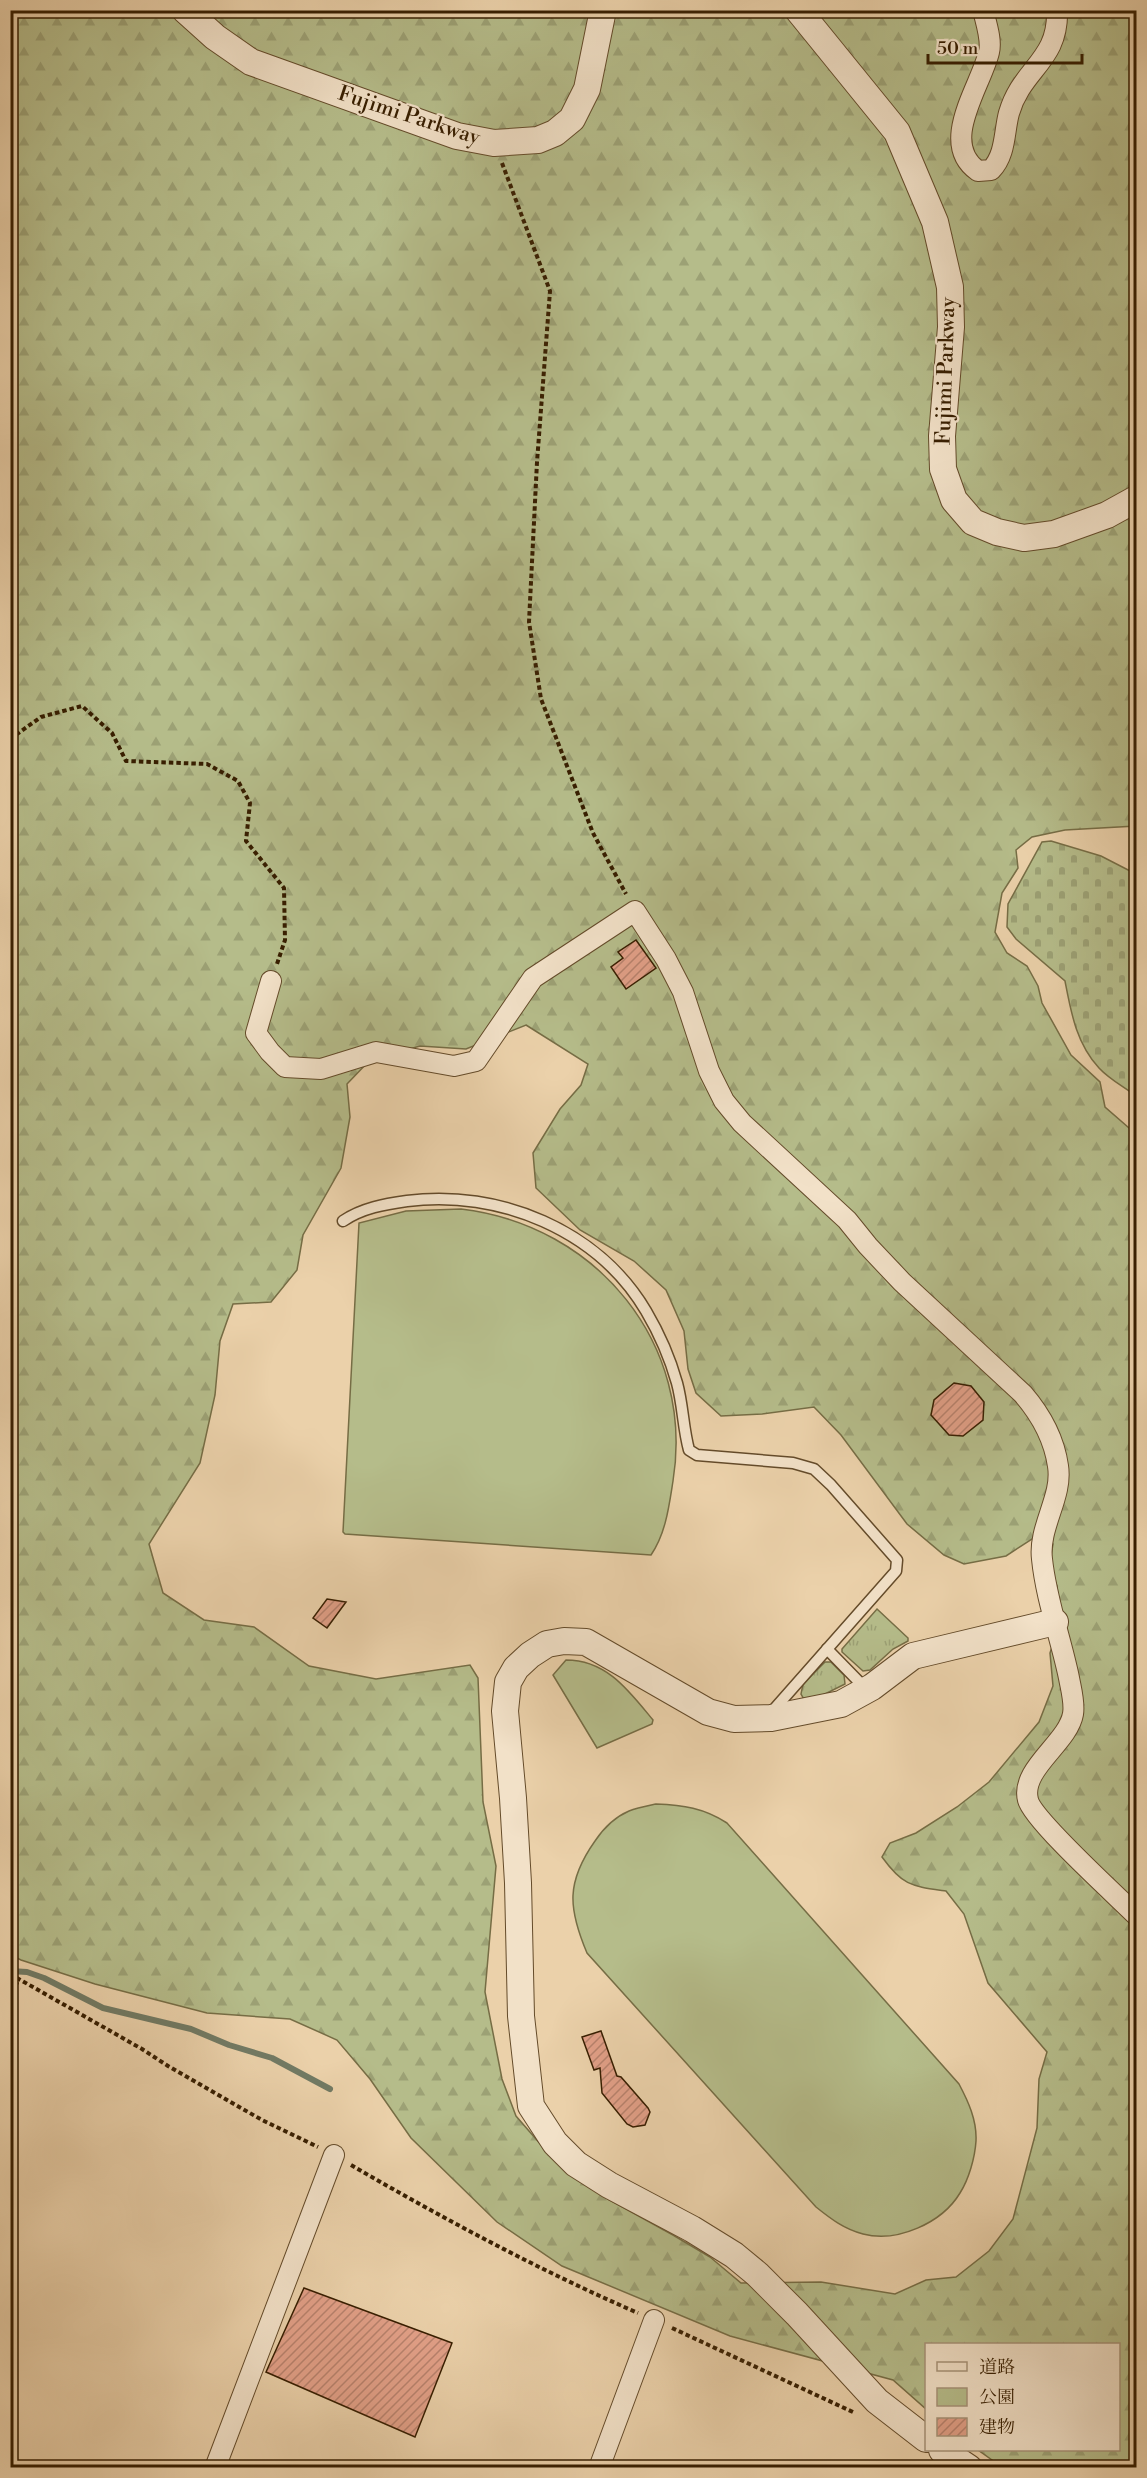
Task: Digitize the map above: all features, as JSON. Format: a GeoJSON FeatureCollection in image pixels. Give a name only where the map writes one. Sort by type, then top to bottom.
{"type":"FeatureCollection","features":[{"type":"Feature","properties":{"kind":"street","name":"Fujimi Parkway"},"geometry":{"type":"LineString","coordinates":[[185,10],[215,38],[251,62],[457,136],[494,143],[538,140],[555,133],[572,119],[587,89],[603,10]]}},
{"type":"Feature","properties":{"kind":"street","name":"Fujimi Parkway"},"geometry":{"type":"LineString","coordinates":[[798,10],[897,132],[935,222],[950,287],[951,327],[942,436],[943,469],[954,500],[973,522],[997,532],[1024,538],[1054,534],[1107,515],[1137,499]]}},
{"type":"Feature","properties":{"kind":"street"},"geometry":{"type":"LineString","coordinates":[[983,10],[989,50],[962,120],[962,148],[968,162],[978,171],[992,170],[999,159],[1009,112],[1019,88],[1047,54],[1054,40],[1057,10]]}},
{"type":"Feature","properties":{"kind":"street"},"geometry":{"type":"LineString","coordinates":[[271,981],[256,1033],[285,1067],[321,1069],[376,1052],[454,1066],[476,1060],[533,978],[635,911],[666,959],[683,992],[709,1071],[724,1101],[742,1123],[847,1220],[902,1282],[1023,1394],[1039,1413],[1056,1452],[1059,1470],[1057,1489],[1042,1535],[1041,1549],[1074,1712],[1071,1724],[1028,1782],[1028,1801],[1035,1814],[1137,1915]]}},
{"type":"Feature","properties":{"kind":"street"},"geometry":{"type":"LineString","coordinates":[[925,2437],[877,2401],[757,2274],[734,2255],[617,2190],[576,2164],[555,2143],[531,2106],[522,2016],[518,1883],[505,1711],[508,1682],[516,1668],[547,1644],[564,1641],[586,1642],[708,1712],[734,1719],[771,1718],[841,1704],[867,1690],[913,1656],[1055,1622]]}},
{"type":"Feature","properties":{"kind":"street"},"geometry":{"type":"LineString","coordinates":[[215,2468],[334,2155]]}},
{"type":"Feature","properties":{"kind":"street"},"geometry":{"type":"LineString","coordinates":[[599,2468],[654,2320]]}},
{"type":"Feature","properties":{"kind":"street"},"geometry":{"type":"LineString","coordinates":[[944,2451],[969,2468]]}},
{"type":"Feature","properties":{"kind":"lane"},"geometry":{"type":"LineString","coordinates":[[343,1221],[354,1213],[386,1204],[424,1199],[461,1199],[512,1209],[546,1222],[587,1245],[612,1267],[646,1311],[666,1353],[677,1384],[684,1432],[690,1450],[697,1455],[793,1463],[814,1469],[897,1560],[896,1571],[776,1707],[771,1718]]}},
{"type":"Feature","properties":{"kind":"lane"},"geometry":{"type":"LineString","coordinates":[[828,1649],[867,1690]]}},
{"type":"Feature","properties":{"kind":"path"},"geometry":{"type":"LineString","coordinates":[[494,143],[550,291],[537,462],[529,622],[541,699],[593,833],[635,911]]}},
{"type":"Feature","properties":{"kind":"path"},"geometry":{"type":"LineString","coordinates":[[10,739],[41,717],[82,706],[112,733],[126,761],[207,765],[238,781],[250,803],[246,842],[284,888],[285,940],[271,981]]}},
{"type":"Feature","properties":{"kind":"path"},"geometry":{"type":"LineString","coordinates":[[11,1974],[262,2120],[334,2155],[442,2217],[588,2292],[848,2408],[857,2415]]}},
{"type":"Feature","properties":{"kind":"path"},"geometry":{"type":"LineString","coordinates":[[10,2000],[18,1980]]}},
{"type":"Feature","properties":{"kind":"green space"},"geometry":{"type":"Polygon","coordinates":[[[11,11],[1136,11],[1136,826],[1065,830],[1032,837],[1016,850],[1018,868],[1002,893],[995,932],[1007,953],[1027,966],[1038,986],[1042,1003],[1071,1055],[1100,1082],[1105,1107],[1136,1134],[1136,2467],[1002,2467],[979,2451],[1120,2451],[1120,2343],[925,2343],[925,2408],[893,2380],[730,2336],[562,2266],[497,2222],[411,2138],[370,2079],[337,2040],[290,2019],[207,2013],[95,1984],[11,1955],[11,11]],[[526,1025],[466,1049],[420,1046],[370,1060],[347,1084],[350,1117],[341,1168],[303,1235],[297,1270],[271,1302],[233,1304],[220,1341],[215,1395],[200,1463],[149,1544],[163,1593],[204,1620],[254,1627],[309,1666],[376,1679],[470,1665],[478,1678],[483,1802],[496,1866],[485,1992],[502,2079],[516,2116],[549,2154],[608,2199],[710,2257],[741,2283],[821,2282],[895,2294],[926,2280],[956,2277],[989,2251],[1013,2219],[1037,2128],[1039,2079],[1047,2052],[988,1983],[964,1914],[946,1891],[909,1883],[896,1874],[882,1857],[890,1843],[916,1833],[957,1807],[989,1782],[1039,1722],[1053,1686],[1050,1653],[1060,1621],[1057,1586],[1049,1567],[1053,1544],[1035,1537],[1006,1556],[964,1564],[944,1555],[907,1524],[841,1435],[814,1407],[762,1414],[721,1416],[696,1393],[688,1369],[684,1331],[666,1290],[634,1261],[580,1230],[536,1188],[533,1153],[560,1109],[581,1085],[588,1064],[526,1025]]]}},
{"type":"Feature","properties":{"kind":"green space"},"geometry":{"type":"Polygon","coordinates":[[[1051,841],[1101,856],[1136,874],[1136,1096],[1103,1072],[1091,1058],[1076,1027],[1065,981],[1016,939],[1007,927],[1008,904],[1042,842],[1051,841]]]}},
{"type":"Feature","properties":{"kind":"green space"},"geometry":{"type":"Polygon","coordinates":[[[461,1209],[510,1220],[555,1239],[594,1266],[626,1300],[651,1339],[668,1383],[676,1431],[673,1481],[668,1510],[660,1538],[651,1555],[345,1534],[343,1532],[359,1223],[406,1211],[461,1209]]]}},
{"type":"Feature","properties":{"kind":"green space"},"geometry":{"type":"Polygon","coordinates":[[[877,1609],[908,1638],[908,1641],[893,1649],[870,1670],[863,1671],[842,1652],[842,1649],[877,1609]]]}},
{"type":"Feature","properties":{"kind":"green space"},"geometry":{"type":"Polygon","coordinates":[[[566,1660],[594,1665],[616,1679],[653,1720],[652,1724],[597,1748],[553,1675],[566,1660]]]}},
{"type":"Feature","properties":{"kind":"green space"},"geometry":{"type":"Polygon","coordinates":[[[825,1662],[831,1662],[844,1675],[845,1684],[813,1700],[805,1701],[801,1694],[803,1684],[825,1662]]]}},
{"type":"Feature","properties":{"kind":"green space"},"geometry":{"type":"Polygon","coordinates":[[[656,1804],[693,1808],[727,1823],[959,2084],[973,2118],[976,2133],[974,2154],[969,2175],[960,2193],[952,2204],[930,2222],[904,2233],[876,2236],[850,2229],[816,2207],[587,1953],[574,1909],[573,1896],[579,1869],[598,1837],[614,1820],[629,1811],[656,1804]]]}},
{"type":"Feature","properties":{"kind":"building"},"geometry":{"type":"Polygon","coordinates":[[[636,940],[656,968],[626,989],[611,967],[623,958],[618,952],[636,940]]]}},
{"type":"Feature","properties":{"kind":"building"},"geometry":{"type":"Polygon","coordinates":[[[954,1383],[971,1386],[984,1402],[983,1420],[963,1436],[949,1435],[931,1415],[934,1400],[954,1383]]]}},
{"type":"Feature","properties":{"kind":"building"},"geometry":{"type":"Polygon","coordinates":[[[327,1599],[346,1602],[327,1628],[313,1618],[327,1599]]]}},
{"type":"Feature","properties":{"kind":"building"},"geometry":{"type":"Polygon","coordinates":[[[601,2031],[617,2076],[621,2077],[650,2112],[645,2125],[633,2127],[627,2124],[602,2093],[600,2068],[594,2070],[582,2037],[601,2031]]]}},
{"type":"Feature","properties":{"kind":"building"},"geometry":{"type":"Polygon","coordinates":[[[304,2288],[452,2343],[415,2437],[266,2372],[304,2288]]]}},
{"type":"Feature","properties":{"kind":"waterway"},"geometry":{"type":"LineString","coordinates":[[10,1971],[27,1972],[44,1978],[103,2008],[191,2029],[229,2045],[272,2058],[330,2089]]}}]}
